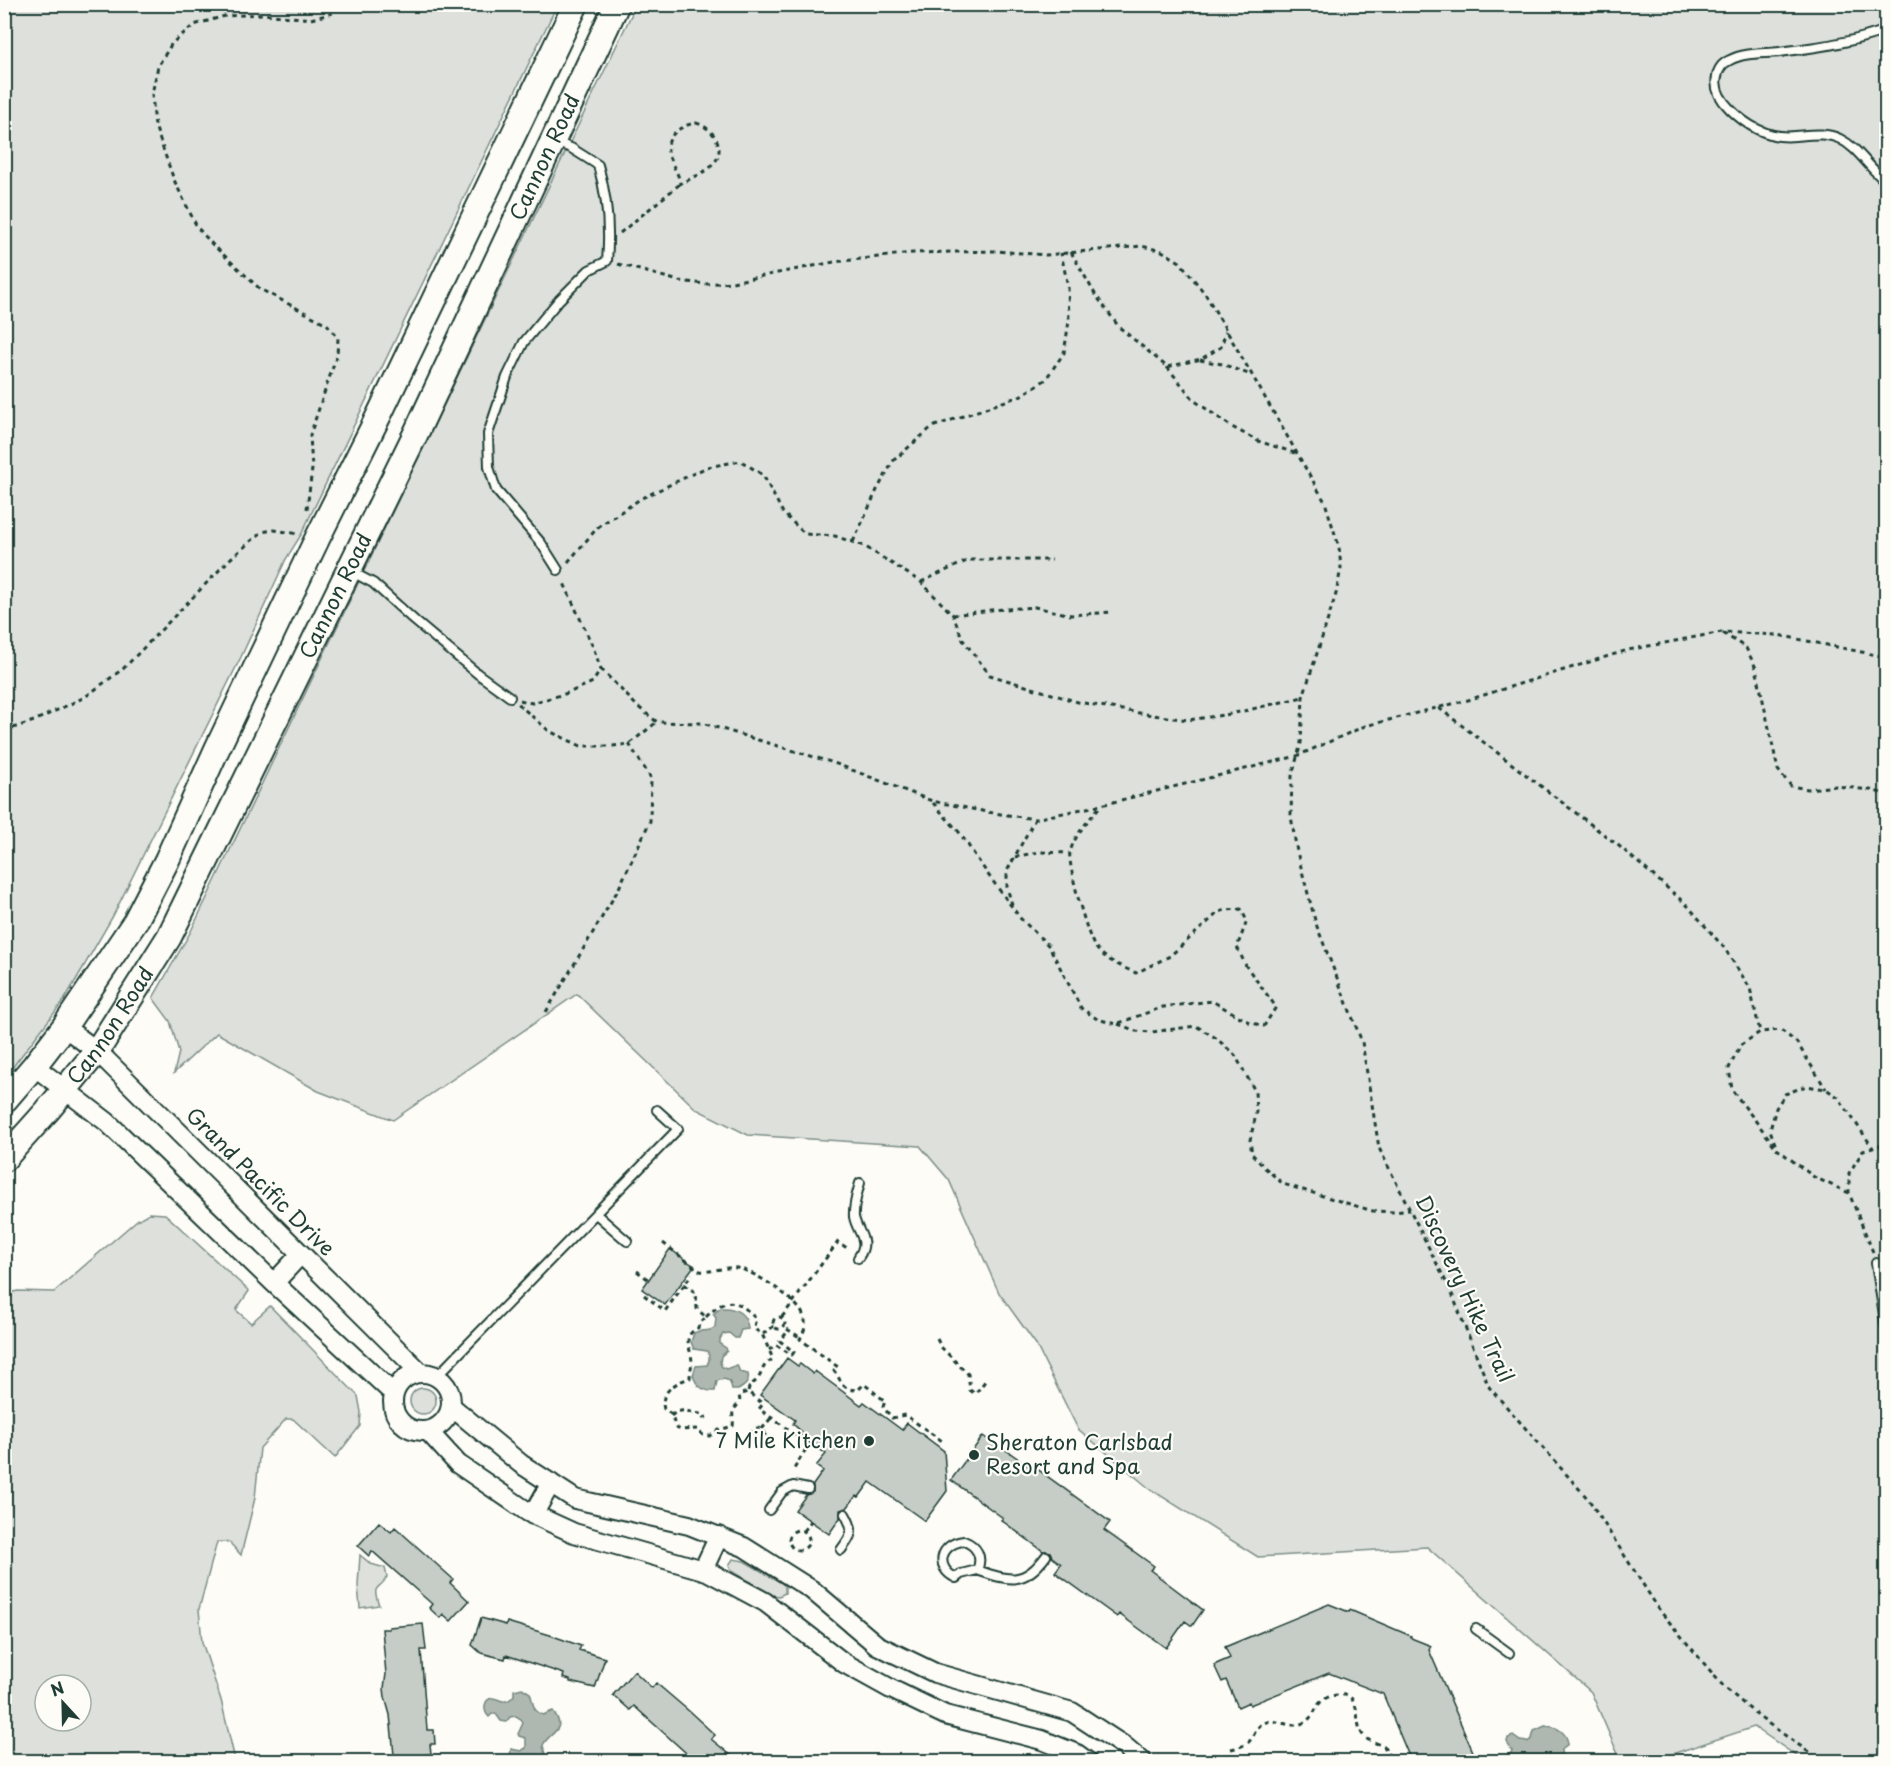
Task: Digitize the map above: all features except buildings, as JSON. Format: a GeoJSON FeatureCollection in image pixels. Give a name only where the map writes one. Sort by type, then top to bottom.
{"type":"FeatureCollection","features":[{"type":"Feature","properties":{"kind":"main road","name":"Cannon Road"},"geometry":{"type":"LineString","coordinates":[[4,1101],[64,1028],[135,922],[167,860],[308,558],[576,4]]}},
{"type":"Feature","properties":{"kind":"main road","name":"Cannon Road"},"geometry":{"type":"LineString","coordinates":[[4,1158],[97,1051],[169,937],[416,433],[617,4]]}},
{"type":"Feature","properties":{"kind":"street","name":"Grand Pacific Drive"},"geometry":{"type":"LineString","coordinates":[[64,1028],[97,1051],[300,1255],[429,1374]]}},
{"type":"Feature","properties":{"kind":"street"},"geometry":{"type":"LineString","coordinates":[[34,1066],[107,1122],[394,1394]]}},
{"type":"Feature","properties":{"kind":"street"},"geometry":{"type":"LineString","coordinates":[[274,1282],[300,1255]]}},
{"type":"Feature","properties":{"kind":"street"},"geometry":{"type":"LineString","coordinates":[[412,1374],[429,1374],[444,1382],[449,1389],[452,1407],[444,1422],[428,1431],[413,1430],[400,1421],[394,1409],[394,1394],[404,1379],[412,1374]]}},
{"type":"Feature","properties":{"kind":"street"},"geometry":{"type":"LineString","coordinates":[[452,1407],[521,1464],[575,1499],[689,1525],[744,1547],[812,1590],[878,1645],[934,1673],[1072,1712],[1143,1761]]}},
{"type":"Feature","properties":{"kind":"street"},"geometry":{"type":"LineString","coordinates":[[428,1431],[458,1464],[533,1515],[574,1533],[703,1570],[765,1602],[844,1663],[891,1689],[945,1715],[1042,1740],[1088,1761]]}},
{"type":"Feature","properties":{"kind":"street"},"geometry":{"type":"LineString","coordinates":[[533,1515],[551,1483]]}},
{"type":"Feature","properties":{"kind":"street"},"geometry":{"type":"LineString","coordinates":[[703,1570],[719,1536]]}},
{"type":"Feature","properties":{"kind":"lane"},"geometry":{"type":"LineString","coordinates":[[1887,30],[1867,37],[1836,43],[1737,57],[1721,66],[1716,84],[1727,106],[1746,123],[1773,135],[1792,137],[1823,135],[1839,138],[1851,146],[1878,175],[1887,181]]}},
{"type":"Feature","properties":{"kind":"lane"},"geometry":{"type":"LineString","coordinates":[[553,141],[570,148],[598,165],[605,191],[609,241],[607,261],[589,270],[559,300],[524,342],[507,377],[488,434],[489,467],[496,490],[541,543],[558,570]]}},
{"type":"Feature","properties":{"kind":"lane"},"geometry":{"type":"LineString","coordinates":[[349,571],[373,583],[478,674],[510,697]]}},
{"type":"Feature","properties":{"kind":"lane"},"geometry":{"type":"LineString","coordinates":[[429,1374],[596,1214],[678,1129],[657,1110]]}},
{"type":"Feature","properties":{"kind":"lane"},"geometry":{"type":"LineString","coordinates":[[858,1258],[862,1253],[864,1240],[854,1218],[860,1183]]}},
{"type":"Feature","properties":{"kind":"lane"},"geometry":{"type":"LineString","coordinates":[[596,1214],[627,1241]]}},
{"type":"Feature","properties":{"kind":"lane"},"geometry":{"type":"LineString","coordinates":[[1876,1263],[1887,1328]]}},
{"type":"Feature","properties":{"kind":"lane"},"geometry":{"type":"LineString","coordinates":[[769,1510],[782,1492],[793,1486],[808,1489]]}},
{"type":"Feature","properties":{"kind":"lane"},"geometry":{"type":"LineString","coordinates":[[841,1551],[851,1536],[852,1526],[844,1514]]}},
{"type":"Feature","properties":{"kind":"lane"},"geometry":{"type":"LineString","coordinates":[[977,1570],[980,1558],[975,1547],[964,1541],[947,1548],[942,1559],[943,1565],[950,1576],[956,1578],[961,1574],[977,1570],[1014,1580],[1032,1573],[1046,1556]]}},
{"type":"Feature","properties":{"kind":"lane"},"geometry":{"type":"LineString","coordinates":[[1476,1629],[1509,1653]]}},
{"type":"Feature","properties":{"kind":"path"},"geometry":{"type":"LineString","coordinates":[[305,517],[312,469],[310,435],[337,355],[338,338],[327,324],[260,289],[197,227],[174,180],[155,126],[152,94],[158,66],[172,43],[194,25],[225,16],[263,14],[311,19],[333,13],[342,4]]}},
{"type":"Feature","properties":{"kind":"path"},"geometry":{"type":"LineString","coordinates":[[609,241],[680,184],[709,169],[715,163],[719,146],[716,137],[704,125],[687,124],[679,127],[669,140],[669,156],[679,176],[680,184]]}},
{"type":"Feature","properties":{"kind":"path","name":"Discovery Hike Trail"},"geometry":{"type":"LineString","coordinates":[[607,261],[679,281],[705,284],[732,282],[834,262],[913,253],[996,251],[1046,255],[1142,246],[1162,251],[1180,262],[1206,295],[1325,501],[1339,547],[1341,568],[1336,594],[1303,697],[1300,743],[1292,776],[1291,816],[1297,852],[1316,924],[1362,1042],[1379,1148],[1452,1294],[1489,1387],[1588,1500],[1660,1611],[1723,1686],[1759,1717],[1823,1761]]}},
{"type":"Feature","properties":{"kind":"path"},"geometry":{"type":"LineString","coordinates":[[1071,252],[1095,294],[1119,327],[1167,367],[1195,401],[1232,427],[1258,441],[1298,454]]}},
{"type":"Feature","properties":{"kind":"path"},"geometry":{"type":"LineString","coordinates":[[853,542],[894,460],[932,427],[1020,396],[1045,380],[1064,353],[1069,321],[1068,287],[1061,253]]}},
{"type":"Feature","properties":{"kind":"path"},"geometry":{"type":"LineString","coordinates":[[1167,367],[1201,359],[1221,346],[1227,330]]}},
{"type":"Feature","properties":{"kind":"path"},"geometry":{"type":"LineString","coordinates":[[1196,360],[1222,364],[1253,376]]}},
{"type":"Feature","properties":{"kind":"path"},"geometry":{"type":"LineString","coordinates":[[1303,697],[1231,714],[1188,720],[1078,702],[990,675],[963,640],[953,615],[921,582],[864,546],[836,536],[805,534],[783,513],[763,476],[741,461],[707,467],[640,499],[598,527],[572,559],[558,570],[601,669],[637,706],[657,722],[702,723],[834,763],[932,801],[1035,819],[1101,805],[1297,756],[1365,726],[1438,707],[1628,650],[1722,632],[1778,635],[1887,657]]}},
{"type":"Feature","properties":{"kind":"path"},"geometry":{"type":"LineString","coordinates":[[4,731],[34,721],[85,697],[124,668],[231,558],[262,532],[274,530],[301,535],[303,526]]}},
{"type":"Feature","properties":{"kind":"path"},"geometry":{"type":"LineString","coordinates":[[921,582],[969,560],[1052,560]]}},
{"type":"Feature","properties":{"kind":"path"},"geometry":{"type":"LineString","coordinates":[[953,615],[1035,607],[1071,615],[1113,612]]}},
{"type":"Feature","properties":{"kind":"path"},"geometry":{"type":"LineString","coordinates":[[1722,632],[1746,648],[1756,668],[1778,770],[1791,786],[1808,789],[1836,786],[1870,790],[1887,795]]}},
{"type":"Feature","properties":{"kind":"path"},"geometry":{"type":"LineString","coordinates":[[510,697],[532,703],[568,693],[594,682],[601,669]]}},
{"type":"Feature","properties":{"kind":"path"},"geometry":{"type":"LineString","coordinates":[[510,697],[549,731],[581,746],[629,744],[657,722]]}},
{"type":"Feature","properties":{"kind":"path"},"geometry":{"type":"LineString","coordinates":[[1438,707],[1618,846],[1687,905],[1725,949],[1750,988],[1760,1032]]}},
{"type":"Feature","properties":{"kind":"path"},"geometry":{"type":"LineString","coordinates":[[546,1012],[618,890],[650,821],[651,778],[629,744]]}},
{"type":"Feature","properties":{"kind":"path"},"geometry":{"type":"LineString","coordinates":[[932,801],[959,832],[1013,908],[1049,946],[1081,1008],[1097,1019],[1136,1031],[1152,1032],[1196,1026],[1216,1038],[1235,1055],[1255,1091],[1256,1115],[1250,1140],[1252,1154],[1283,1184],[1373,1211],[1410,1210]]}},
{"type":"Feature","properties":{"kind":"path"},"geometry":{"type":"LineString","coordinates":[[1101,805],[1078,835],[1069,853],[1082,911],[1095,946],[1112,962],[1136,973],[1170,956],[1219,912],[1241,909],[1247,921],[1237,947],[1246,966],[1276,1007],[1264,1026],[1249,1022],[1212,1001],[1163,1007],[1116,1024]]}},
{"type":"Feature","properties":{"kind":"path"},"geometry":{"type":"LineString","coordinates":[[1013,908],[1007,887],[1007,871],[1035,819]]}},
{"type":"Feature","properties":{"kind":"path"},"geometry":{"type":"LineString","coordinates":[[1014,857],[1038,852],[1069,853]]}},
{"type":"Feature","properties":{"kind":"path"},"geometry":{"type":"LineString","coordinates":[[1849,1193],[1814,1177],[1777,1149],[1732,1090],[1729,1068],[1741,1045],[1760,1032],[1781,1030],[1797,1043],[1826,1089],[1838,1097],[1873,1148]]}},
{"type":"Feature","properties":{"kind":"path"},"geometry":{"type":"LineString","coordinates":[[1777,1149],[1770,1130],[1776,1108],[1785,1094],[1806,1086],[1826,1089]]}},
{"type":"Feature","properties":{"kind":"path"},"geometry":{"type":"LineString","coordinates":[[1876,1263],[1849,1193],[1849,1173],[1863,1151],[1887,1144]]}},
{"type":"Feature","properties":{"kind":"path"},"geometry":{"type":"LineString","coordinates":[[762,1334],[774,1326],[775,1319],[782,1317],[794,1303],[838,1242],[847,1248]]}},
{"type":"Feature","properties":{"kind":"path"},"geometry":{"type":"LineString","coordinates":[[663,1243],[700,1271],[725,1268],[747,1271],[758,1276],[801,1311],[806,1328],[801,1338]]}},
{"type":"Feature","properties":{"kind":"path"},"geometry":{"type":"LineString","coordinates":[[637,1271],[649,1280]]}},
{"type":"Feature","properties":{"kind":"path"},"geometry":{"type":"LineString","coordinates":[[644,1295],[665,1311],[692,1274]]}},
{"type":"Feature","properties":{"kind":"path"},"geometry":{"type":"LineString","coordinates":[[684,1284],[696,1293],[697,1309],[706,1317]]}},
{"type":"Feature","properties":{"kind":"path"},"geometry":{"type":"LineString","coordinates":[[733,1302],[756,1319],[754,1326],[762,1334],[773,1359],[765,1364],[757,1380],[749,1386],[748,1392],[739,1396],[739,1405],[733,1412],[733,1426],[719,1430],[710,1436],[703,1435],[698,1429],[676,1428],[671,1416],[664,1409],[663,1399],[673,1385],[690,1378],[692,1365],[688,1340],[690,1334],[718,1304],[733,1302]]}},
{"type":"Feature","properties":{"kind":"path"},"geometry":{"type":"LineString","coordinates":[[782,1317],[786,1323],[784,1327]]}},
{"type":"Feature","properties":{"kind":"path"},"geometry":{"type":"LineString","coordinates":[[774,1326],[789,1330],[837,1367],[834,1371],[845,1387],[858,1390],[864,1384],[885,1401],[883,1407],[892,1418],[904,1415],[945,1443]]}},
{"type":"Feature","properties":{"kind":"path"},"geometry":{"type":"LineString","coordinates":[[768,1350],[776,1345],[792,1355],[794,1352],[780,1341],[789,1330]]}},
{"type":"Feature","properties":{"kind":"path"},"geometry":{"type":"LineString","coordinates":[[937,1339],[941,1347],[968,1374],[970,1390],[975,1394],[986,1380]]}},
{"type":"Feature","properties":{"kind":"path"},"geometry":{"type":"LineString","coordinates":[[748,1392],[762,1404],[759,1409],[809,1444],[794,1468]]}},
{"type":"Feature","properties":{"kind":"path"},"geometry":{"type":"LineString","coordinates":[[671,1416],[681,1410],[686,1410],[707,1417]]}},
{"type":"Feature","properties":{"kind":"path"},"geometry":{"type":"LineString","coordinates":[[762,1429],[771,1418]]}},
{"type":"Feature","properties":{"kind":"path"},"geometry":{"type":"LineString","coordinates":[[762,1429],[765,1433],[764,1439],[758,1442],[751,1436],[753,1430],[762,1429]]}},
{"type":"Feature","properties":{"kind":"path"},"geometry":{"type":"LineString","coordinates":[[804,1531],[811,1521]]}},
{"type":"Feature","properties":{"kind":"path"},"geometry":{"type":"LineString","coordinates":[[798,1529],[804,1531],[809,1539],[807,1545],[802,1549],[793,1548],[788,1539],[791,1532],[798,1529]]}},
{"type":"Feature","properties":{"kind":"path"},"geometry":{"type":"LineString","coordinates":[[1231,1749],[1244,1746],[1250,1741],[1256,1729],[1263,1724],[1271,1721],[1295,1726],[1310,1718],[1319,1702],[1328,1697],[1344,1694],[1350,1697],[1358,1712],[1359,1730],[1366,1738],[1384,1746],[1392,1761]]}},
{"type":"Feature","properties":{"kind":"shaded area"},"geometry":{"type":"Polygon","coordinates":[[[5,4],[557,5],[301,535],[286,559],[241,657],[113,916],[65,999],[5,1077],[5,1008],[11,985],[4,982],[5,4]]]}},
{"type":"Feature","properties":{"kind":"shaded area"},"geometry":{"type":"Polygon","coordinates":[[[636,5],[1886,5],[1886,1761],[1804,1761],[1754,1727],[1651,1761],[1621,1761],[1591,1692],[1427,1547],[1258,1557],[1150,1489],[1078,1429],[1035,1343],[999,1293],[949,1180],[920,1146],[748,1135],[696,1109],[577,994],[393,1120],[318,1091],[217,1033],[174,1073],[179,1052],[170,1021],[153,998],[191,931],[636,5]]]}},
{"type":"Feature","properties":{"kind":"shaded area"},"geometry":{"type":"Polygon","coordinates":[[[149,1213],[165,1214],[249,1291],[236,1310],[251,1323],[270,1306],[358,1396],[361,1412],[360,1426],[335,1458],[293,1419],[286,1419],[260,1448],[255,1498],[241,1555],[229,1542],[217,1542],[199,1609],[202,1642],[221,1700],[235,1760],[242,1761],[5,1761],[5,1294],[18,1291],[54,1292],[137,1220],[149,1213]]]}},
{"type":"Feature","properties":{"kind":"shaded area"},"geometry":{"type":"Polygon","coordinates":[[[721,1308],[740,1312],[747,1324],[748,1329],[741,1330],[738,1338],[729,1333],[723,1334],[720,1339],[720,1344],[727,1351],[721,1356],[722,1367],[726,1369],[737,1365],[740,1372],[748,1374],[746,1384],[738,1390],[732,1390],[725,1379],[717,1381],[715,1391],[704,1389],[698,1385],[693,1375],[696,1366],[707,1365],[709,1361],[707,1351],[694,1349],[691,1342],[694,1333],[715,1327],[716,1318],[713,1314],[721,1308]]]}},
{"type":"Feature","properties":{"kind":"shaded area"},"geometry":{"type":"Polygon","coordinates":[[[423,1388],[432,1392],[436,1401],[432,1410],[423,1414],[414,1410],[410,1401],[414,1392],[423,1388]]]}},
{"type":"Feature","properties":{"kind":"shaded area"},"geometry":{"type":"Polygon","coordinates":[[[360,1555],[371,1564],[385,1568],[387,1577],[376,1590],[379,1605],[360,1608],[358,1585],[360,1555]]]}},
{"type":"Feature","properties":{"kind":"shaded area"},"geometry":{"type":"Polygon","coordinates":[[[733,1559],[744,1561],[780,1582],[785,1586],[785,1593],[779,1596],[773,1595],[732,1571],[729,1565],[733,1559]]]}},
{"type":"Feature","properties":{"kind":"shaded area"},"geometry":{"type":"Polygon","coordinates":[[[522,1688],[530,1693],[536,1711],[543,1715],[553,1711],[557,1718],[558,1727],[543,1745],[545,1755],[552,1761],[504,1761],[510,1758],[511,1749],[521,1751],[526,1748],[526,1738],[518,1734],[523,1723],[516,1716],[510,1717],[506,1722],[501,1721],[496,1714],[489,1717],[485,1706],[487,1701],[493,1698],[502,1701],[509,1700],[514,1695],[514,1690],[522,1688]]]}},
{"type":"Feature","properties":{"kind":"shaded area"},"geometry":{"type":"Polygon","coordinates":[[[1545,1726],[1553,1727],[1563,1733],[1568,1744],[1561,1753],[1564,1759],[1573,1761],[1538,1761],[1525,1757],[1520,1761],[1510,1761],[1508,1757],[1512,1751],[1507,1742],[1508,1738],[1513,1736],[1520,1741],[1527,1742],[1532,1739],[1534,1731],[1545,1726]]]}},
{"type":"Feature","properties":{"kind":"place","name":"7 Mile Kitchen"},"geometry":{"type":"Point","coordinates":[869,1441]}},
{"type":"Feature","properties":{"kind":"place","name":"Sheraton Carlsbad Resort and Spa"},"geometry":{"type":"Point","coordinates":[974,1455]}}]}
